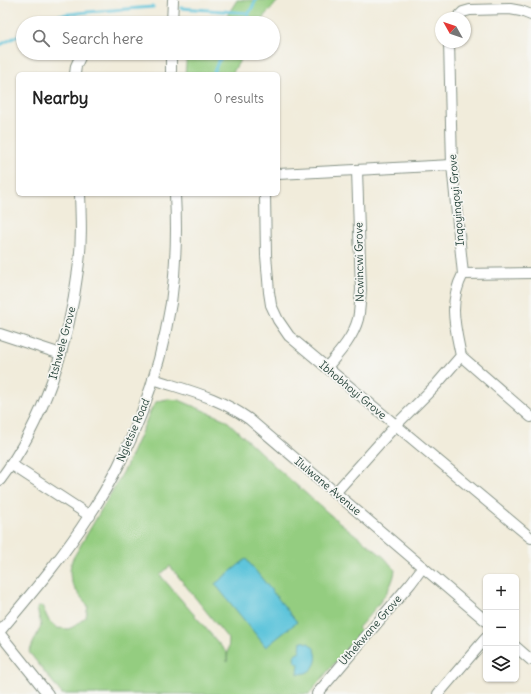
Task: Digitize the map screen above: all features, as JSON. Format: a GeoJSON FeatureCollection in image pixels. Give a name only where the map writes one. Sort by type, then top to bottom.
{"type":"FeatureCollection","features":[{"type":"Feature","properties":{"kind":"street"},"geometry":{"type":"LineString","coordinates":[[172,16],[173,0]]}},
{"type":"Feature","properties":{"kind":"street"},"geometry":{"type":"LineString","coordinates":[[463,12],[470,10],[510,9],[521,10],[531,15]]}},
{"type":"Feature","properties":{"kind":"street","name":"Inqoyinqoyi Grove"},"geometry":{"type":"LineString","coordinates":[[449,48],[452,166],[463,274],[456,286],[453,309],[460,356]]}},
{"type":"Feature","properties":{"kind":"street"},"geometry":{"type":"LineString","coordinates":[[75,72],[79,60]]}},
{"type":"Feature","properties":{"kind":"street"},"geometry":{"type":"LineString","coordinates":[[171,60],[172,72]]}},
{"type":"Feature","properties":{"kind":"street"},"geometry":{"type":"LineString","coordinates":[[280,174],[452,166]]}},
{"type":"Feature","properties":{"kind":"street","name":"Ncwincwi Grove"},"geometry":{"type":"LineString","coordinates":[[327,367],[348,339],[355,328],[358,319],[361,290],[357,170]]}},
{"type":"Feature","properties":{"kind":"street","name":"Itshwele Grove"},"geometry":{"type":"LineString","coordinates":[[0,480],[12,465],[24,443],[41,407],[61,354],[74,299],[79,269],[80,196]]}},
{"type":"Feature","properties":{"kind":"street","name":"Ngletsie Road"},"geometry":{"type":"LineString","coordinates":[[0,631],[55,565],[90,516],[126,451],[139,420],[153,379],[171,302],[177,232],[175,196]]}},
{"type":"Feature","properties":{"kind":"street","name":"Ibhobhoyi Grove"},"geometry":{"type":"LineString","coordinates":[[265,196],[267,275],[271,305],[278,320],[290,336],[531,538]]}},
{"type":"Feature","properties":{"kind":"street"},"geometry":{"type":"LineString","coordinates":[[463,274],[531,273]]}},
{"type":"Feature","properties":{"kind":"street"},"geometry":{"type":"LineString","coordinates":[[0,334],[61,354]]}},
{"type":"Feature","properties":{"kind":"street"},"geometry":{"type":"LineString","coordinates":[[335,493],[396,426],[436,385],[460,356],[531,417]]}},
{"type":"Feature","properties":{"kind":"street","name":"Ilulwane Avenue"},"geometry":{"type":"LineString","coordinates":[[153,379],[214,399],[237,410],[483,619]]}},
{"type":"Feature","properties":{"kind":"street"},"geometry":{"type":"LineString","coordinates":[[12,465],[90,516]]}},
{"type":"Feature","properties":{"kind":"street","name":"Uthekwane Grove"},"geometry":{"type":"LineString","coordinates":[[317,694],[423,567]]}},
{"type":"Feature","properties":{"kind":"street"},"geometry":{"type":"LineString","coordinates":[[0,634],[48,694]]}},
{"type":"Feature","properties":{"kind":"street"},"geometry":{"type":"LineString","coordinates":[[438,694],[483,642]]}},
{"type":"Feature","properties":{"kind":"street"},"geometry":{"type":"LineString","coordinates":[[519,650],[531,660]]}},
{"type":"Feature","properties":{"kind":"green space"},"geometry":{"type":"Polygon","coordinates":[[[237,0],[279,0],[264,16],[227,16],[237,0]]]}},
{"type":"Feature","properties":{"kind":"green space"},"geometry":{"type":"Polygon","coordinates":[[[186,60],[240,60],[233,72],[185,72],[186,60]]]}},
{"type":"Feature","properties":{"kind":"green space"},"geometry":{"type":"Polygon","coordinates":[[[168,399],[179,400],[226,420],[278,469],[334,518],[384,557],[395,570],[386,594],[358,628],[361,631],[309,694],[62,694],[29,652],[41,626],[37,608],[42,606],[49,621],[57,628],[68,629],[86,617],[88,606],[76,590],[71,580],[70,568],[72,560],[125,469],[152,408],[157,401],[168,399]],[[170,566],[160,575],[227,653],[227,662],[229,640],[170,566]]]}},
{"type":"Feature","properties":{"kind":"water"},"geometry":{"type":"Polygon","coordinates":[[[246,559],[297,622],[266,647],[215,584],[246,559]]]}},
{"type":"Feature","properties":{"kind":"water"},"geometry":{"type":"Polygon","coordinates":[[[301,641],[308,643],[313,648],[316,653],[316,659],[315,665],[311,670],[298,674],[299,664],[295,662],[294,657],[296,653],[300,651],[301,641]]]}},
{"type":"Feature","properties":{"kind":"waterway"},"geometry":{"type":"LineString","coordinates":[[248,16],[256,0]]}},
{"type":"Feature","properties":{"kind":"waterway"},"geometry":{"type":"LineString","coordinates":[[58,16],[87,12],[153,7]]}},
{"type":"Feature","properties":{"kind":"waterway"},"geometry":{"type":"LineString","coordinates":[[181,8],[249,13]]}},
{"type":"Feature","properties":{"kind":"waterway"},"geometry":{"type":"LineString","coordinates":[[0,45],[16,37]]}},
{"type":"Feature","properties":{"kind":"waterway"},"geometry":{"type":"LineString","coordinates":[[214,72],[220,60]]}}]}
